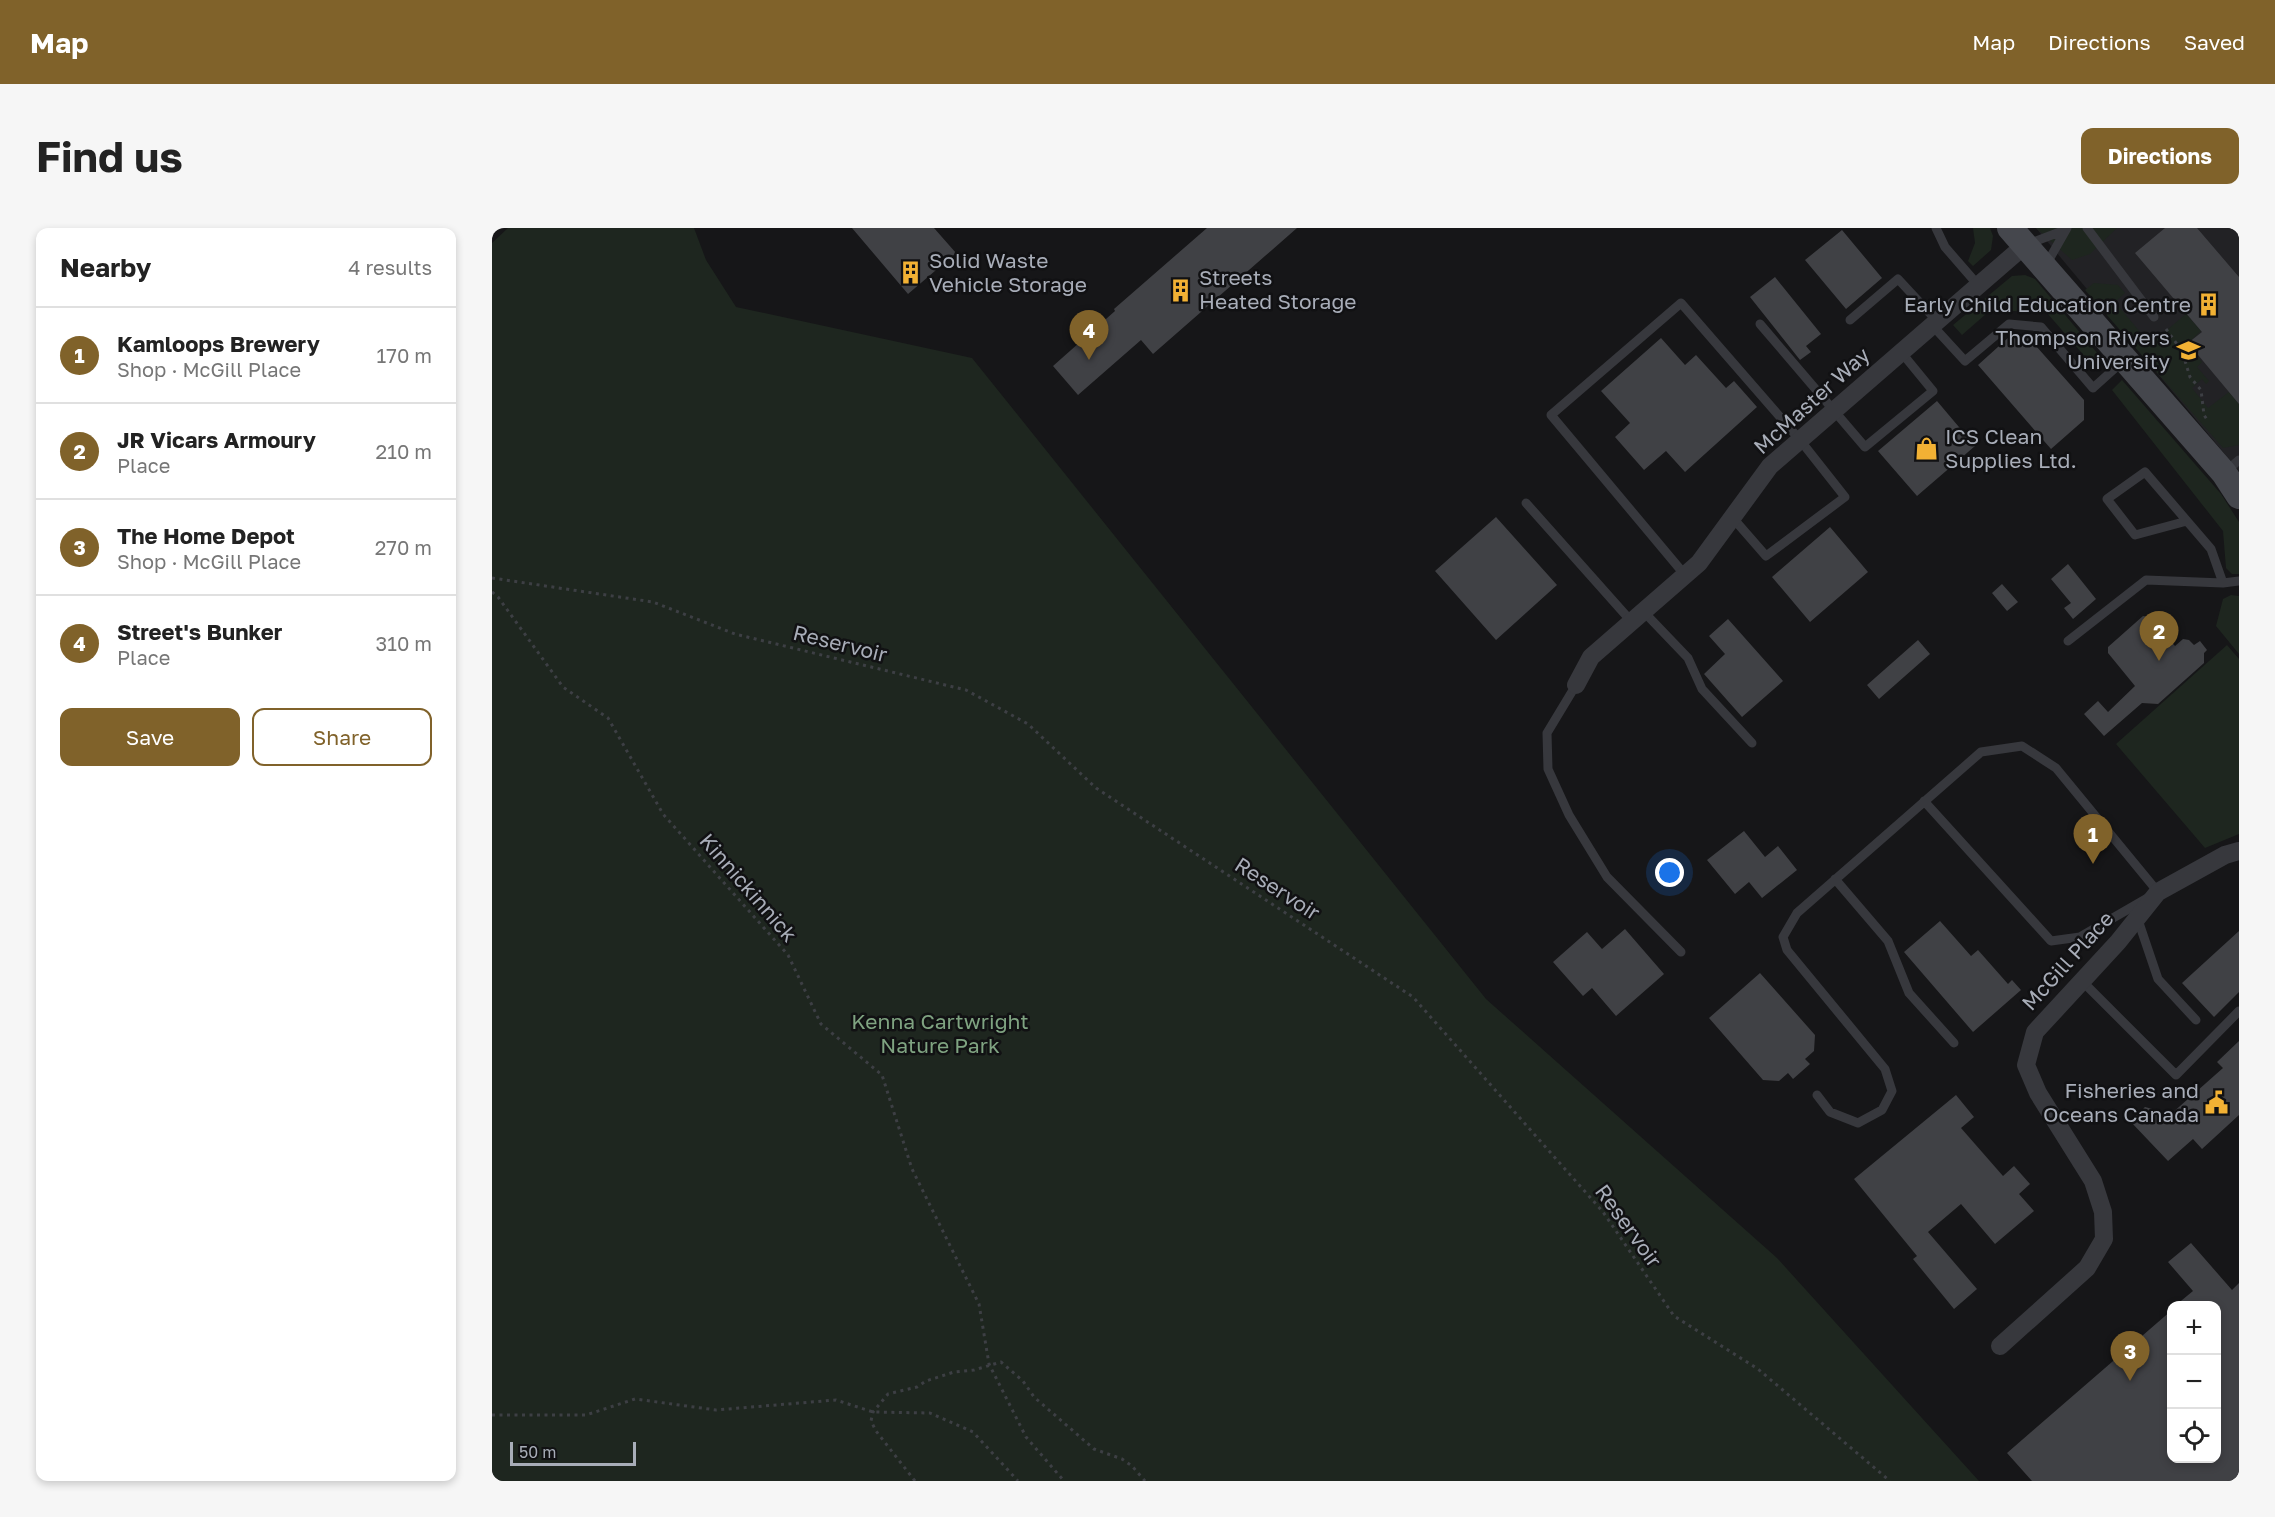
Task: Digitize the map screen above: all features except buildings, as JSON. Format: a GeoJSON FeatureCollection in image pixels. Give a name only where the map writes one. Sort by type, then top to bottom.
{"type":"FeatureCollection","features":[{"type":"Feature","properties":{"kind":"street","name":"McMaster Way"},"geometry":{"type":"LineString","coordinates":[[1576,685],[1591,657],[1698,562],[1770,466],[1978,285],[2017,236]]}},
{"type":"Feature","properties":{"kind":"street"},"geometry":{"type":"LineString","coordinates":[[2017,236],[2125,360],[2232,466],[2239,496]]}},
{"type":"Feature","properties":{"kind":"street","name":"McGill Place"},"geometry":{"type":"LineString","coordinates":[[2000,1346],[2087,1268],[2104,1239],[2103,1212],[2093,1181],[2038,1094],[2026,1065],[2035,1032],[2118,942],[2158,892],[2225,855],[2239,851]]}},
{"type":"Feature","properties":{"kind":"lane"},"geometry":{"type":"LineString","coordinates":[[1936,228],[1945,247],[1978,285]]}},
{"type":"Feature","properties":{"kind":"lane"},"geometry":{"type":"LineString","coordinates":[[2087,228],[2154,316]]}},
{"type":"Feature","properties":{"kind":"lane"},"geometry":{"type":"LineString","coordinates":[[2017,236],[2066,229]]}},
{"type":"Feature","properties":{"kind":"lane"},"geometry":{"type":"LineString","coordinates":[[2044,267],[2066,229]]}},
{"type":"Feature","properties":{"kind":"lane"},"geometry":{"type":"LineString","coordinates":[[1850,320],[1898,279],[1965,361],[2009,324],[2041,327],[2092,388],[2125,360]]}},
{"type":"Feature","properties":{"kind":"lane"},"geometry":{"type":"LineString","coordinates":[[1685,574],[1551,415],[1681,303],[1800,440],[1845,497],[1767,556],[1732,517]]}},
{"type":"Feature","properties":{"kind":"lane"},"geometry":{"type":"LineString","coordinates":[[1760,324],[1865,447],[1934,391],[1901,352]]}},
{"type":"Feature","properties":{"kind":"lane"},"geometry":{"type":"LineString","coordinates":[[2187,521],[2135,535],[2107,499],[2145,472],[2187,521],[2211,549],[2223,583]]}},
{"type":"Feature","properties":{"kind":"lane"},"geometry":{"type":"LineString","coordinates":[[1526,503],[1637,616],[1688,658],[1702,689],[1752,743]]}},
{"type":"Feature","properties":{"kind":"lane"},"geometry":{"type":"LineString","coordinates":[[2068,641],[2146,580],[2223,583],[2239,581]]}},
{"type":"Feature","properties":{"kind":"lane"},"geometry":{"type":"LineString","coordinates":[[1576,685],[1547,733],[1548,769],[1569,815],[1607,877],[1680,952]]}},
{"type":"Feature","properties":{"kind":"lane"},"geometry":{"type":"LineString","coordinates":[[1817,1095],[1830,1112],[1858,1124],[1882,1110],[1892,1091],[1885,1070],[1787,950],[1783,937],[1797,913],[1924,801],[1981,752],[2022,746],[2056,768],[2158,892],[2080,936],[2051,941],[1924,801]]}},
{"type":"Feature","properties":{"kind":"lane"},"geometry":{"type":"LineString","coordinates":[[1835,879],[1888,941],[1909,993],[1954,1043]]}},
{"type":"Feature","properties":{"kind":"lane"},"geometry":{"type":"LineString","coordinates":[[2137,917],[2158,979],[2196,1020]]}},
{"type":"Feature","properties":{"kind":"lane"},"geometry":{"type":"LineString","coordinates":[[2082,981],[2176,1075],[2239,1011]]}},
{"type":"Feature","properties":{"kind":"path"},"geometry":{"type":"LineString","coordinates":[[2166,329],[2182,351],[2190,377],[2201,390],[2204,415],[2209,423]]}},
{"type":"Feature","properties":{"kind":"path","name":"Reservoir"},"geometry":{"type":"LineString","coordinates":[[492,578],[653,602],[735,634],[966,690],[1028,724],[1096,788],[1413,997],[1603,1212],[1674,1316],[1758,1370],[1890,1481]]}},
{"type":"Feature","properties":{"kind":"path","name":"Kinnickinnick"},"geometry":{"type":"LineString","coordinates":[[492,592],[498,597],[563,687],[608,718],[663,814],[788,955],[821,1024],[882,1075],[912,1168],[979,1304],[989,1364],[1026,1437],[1064,1481]]}},
{"type":"Feature","properties":{"kind":"path"},"geometry":{"type":"LineString","coordinates":[[915,1481],[876,1431],[871,1421],[873,1412],[888,1394],[916,1387],[926,1381],[954,1372],[974,1370],[1001,1362],[1023,1381],[1034,1397],[1094,1449],[1122,1459],[1132,1466],[1145,1481]]}},
{"type":"Feature","properties":{"kind":"path"},"geometry":{"type":"LineString","coordinates":[[492,1415],[586,1415],[635,1399],[716,1410],[836,1400],[873,1412],[930,1413],[973,1432],[1018,1481]]}},
{"type":"Feature","properties":{"kind":"shaded area","name":"Thompson Rivers University"},"geometry":{"type":"Polygon","coordinates":[[[2036,228],[2239,228],[2239,471],[2036,228]]]}},
{"type":"Feature","properties":{"kind":"green space","name":"Kenna Cartwright Nature Park"},"geometry":{"type":"Polygon","coordinates":[[[508,228],[694,228],[706,260],[736,307],[972,358],[1486,999],[1777,1258],[1979,1481],[492,1481],[492,243],[508,228]]]}},
{"type":"Feature","properties":{"kind":"green space"},"geometry":{"type":"Polygon","coordinates":[[[1973,228],[1990,228],[1993,236],[1991,250],[1973,266],[1968,261],[1975,243],[1973,228]]]}},
{"type":"Feature","properties":{"kind":"green space"},"geometry":{"type":"Polygon","coordinates":[[[2036,228],[2117,228],[2090,254],[2072,260],[2036,228]]]}},
{"type":"Feature","properties":{"kind":"green space"},"geometry":{"type":"Polygon","coordinates":[[[2025,275],[2035,279],[2103,360],[2094,367],[2047,313],[2013,311],[2002,300],[1962,335],[1953,325],[2012,276],[2025,275]]]}},
{"type":"Feature","properties":{"kind":"green space"},"geometry":{"type":"Polygon","coordinates":[[[2094,283],[2118,285],[2125,293],[2115,302],[2150,344],[2186,314],[2201,331],[2187,344],[2202,362],[2197,367],[2209,381],[2206,384],[2202,379],[2192,388],[2208,408],[2229,392],[2239,404],[2239,445],[2223,448],[2085,290],[2094,283]]]}},
{"type":"Feature","properties":{"kind":"green space"},"geometry":{"type":"Polygon","coordinates":[[[2122,380],[2221,494],[2239,522],[2239,574],[2232,574],[2226,568],[2223,531],[2112,390],[2122,380]]]}},
{"type":"Feature","properties":{"kind":"green space"},"geometry":{"type":"Polygon","coordinates":[[[2231,595],[2239,596],[2239,654],[2216,626],[2223,599],[2231,595]]]}},
{"type":"Feature","properties":{"kind":"green space"},"geometry":{"type":"Polygon","coordinates":[[[2227,645],[2239,659],[2239,834],[2205,848],[2116,744],[2227,645]]]}},
{"type":"Feature","properties":{"kind":"place","name":"Solid Waste Vehicle Storage"},"geometry":{"type":"Point","coordinates":[911,273]}},
{"type":"Feature","properties":{"kind":"place","name":"Streets Heated Storage"},"geometry":{"type":"Point","coordinates":[1181,290]}},
{"type":"Feature","properties":{"kind":"place","name":"Early Child Education Centre"},"geometry":{"type":"Point","coordinates":[2209,305]}},
{"type":"Feature","properties":{"kind":"place","name":"Thompson Rivers University"},"geometry":{"type":"Point","coordinates":[2188,350]}},
{"type":"Feature","properties":{"kind":"place","name":"Street's Bunker"},"geometry":{"type":"Point","coordinates":[1089,360]}},
{"type":"Feature","properties":{"kind":"place","name":"ICS Clean Supplies Ltd."},"geometry":{"type":"Point","coordinates":[1927,449]}},
{"type":"Feature","properties":{"kind":"place","name":"JR Vicars Armoury"},"geometry":{"type":"Point","coordinates":[2159,661]}},
{"type":"Feature","properties":{"kind":"place","name":"Kamloops Brewery"},"geometry":{"type":"Point","coordinates":[2093,864]}},
{"type":"Feature","properties":{"kind":"place","name":"Fisheries and Oceans Canada"},"geometry":{"type":"Point","coordinates":[2217,1103]}},
{"type":"Feature","properties":{"kind":"place","name":"The Home Depot"},"geometry":{"type":"Point","coordinates":[2130,1381]}}]}
